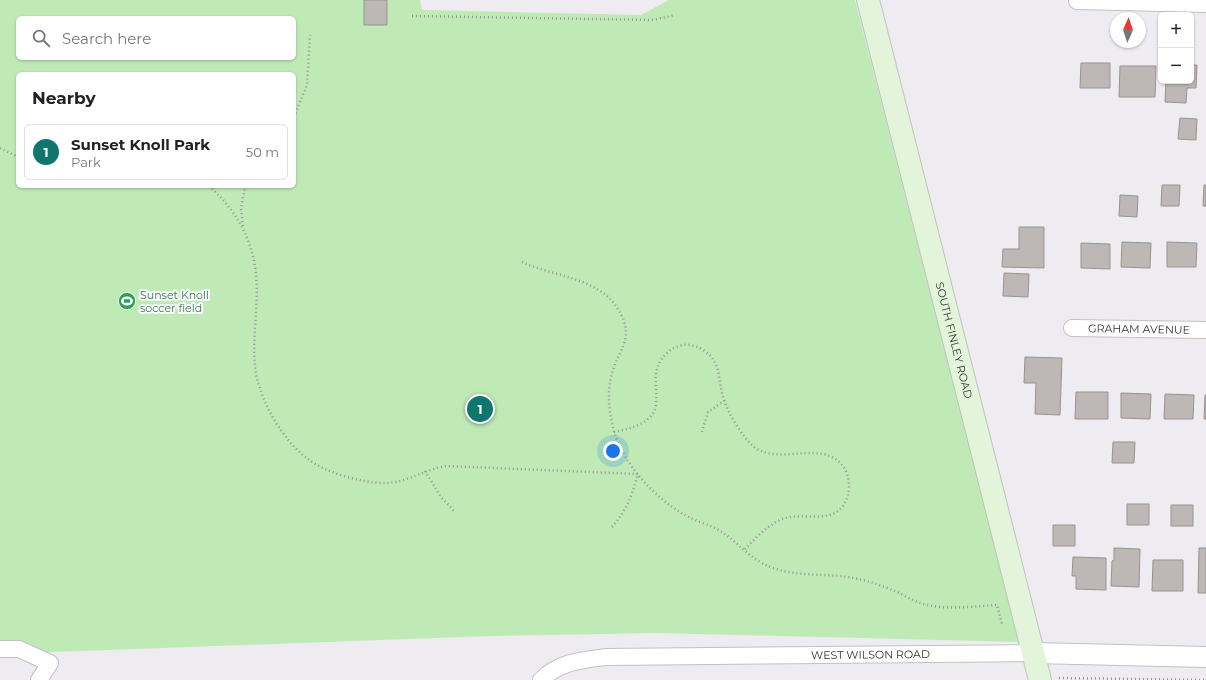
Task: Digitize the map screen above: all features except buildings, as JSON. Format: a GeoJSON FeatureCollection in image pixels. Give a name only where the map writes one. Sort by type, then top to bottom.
{"type":"FeatureCollection","features":[{"type":"Feature","properties":{"kind":"main road","name":"SOUTH FINLEY ROAD"},"geometry":{"type":"LineString","coordinates":[[868,0],[1040,680]]}},
{"type":"Feature","properties":{"kind":"street"},"geometry":{"type":"LineString","coordinates":[[1077,1],[1206,4]]}},
{"type":"Feature","properties":{"kind":"street","name":"GRAHAM AVENUE"},"geometry":{"type":"LineString","coordinates":[[1072,328],[1206,330]]}},
{"type":"Feature","properties":{"kind":"street"},"geometry":{"type":"LineString","coordinates":[[0,649],[19,649],[50,663],[39,680]]}},
{"type":"Feature","properties":{"kind":"street","name":"WEST WILSON ROAD"},"geometry":{"type":"LineString","coordinates":[[541,680],[556,667],[579,661],[606,657],[1033,653],[1206,656]]}},
{"type":"Feature","properties":{"kind":"path"},"geometry":{"type":"LineString","coordinates":[[412,16],[652,20],[674,15]]}},
{"type":"Feature","properties":{"kind":"path"},"geometry":{"type":"LineString","coordinates":[[296,112],[307,85],[310,35]]}},
{"type":"Feature","properties":{"kind":"path"},"geometry":{"type":"LineString","coordinates":[[0,148],[16,156]]}},
{"type":"Feature","properties":{"kind":"path"},"geometry":{"type":"LineString","coordinates":[[211,188],[230,207],[243,227]]}},
{"type":"Feature","properties":{"kind":"path"},"geometry":{"type":"LineString","coordinates":[[245,188],[241,209],[243,227],[256,275],[255,367],[268,406],[281,430],[308,459],[326,468],[366,482],[398,481],[425,471],[446,466],[638,474]]}},
{"type":"Feature","properties":{"kind":"path"},"geometry":{"type":"LineString","coordinates":[[522,262],[599,289],[618,309],[624,321],[626,333],[625,344],[611,375],[608,394],[614,432],[638,474],[666,503],[686,515],[717,530],[743,551],[758,561],[774,568],[854,578],[876,584],[928,605],[997,606]]}},
{"type":"Feature","properties":{"kind":"path"},"geometry":{"type":"LineString","coordinates":[[614,432],[632,428],[651,416],[655,408],[656,369],[662,357],[672,349],[683,345],[696,346],[710,354],[718,366],[724,401],[743,434],[752,446],[762,452],[772,455],[820,453],[831,455],[840,462],[847,472],[849,483],[848,495],[843,505],[835,512],[824,517],[790,516],[780,520],[765,529],[743,551]]}},
{"type":"Feature","properties":{"kind":"path"},"geometry":{"type":"LineString","coordinates":[[702,432],[708,412],[724,401]]}},
{"type":"Feature","properties":{"kind":"path"},"geometry":{"type":"LineString","coordinates":[[425,471],[441,498],[454,511]]}},
{"type":"Feature","properties":{"kind":"path"},"geometry":{"type":"LineString","coordinates":[[611,528],[624,513],[631,499],[638,474]]}},
{"type":"Feature","properties":{"kind":"path"},"geometry":{"type":"LineString","coordinates":[[1072,678],[1206,680]]}},
{"type":"Feature","properties":{"kind":"green space"},"geometry":{"type":"Polygon","coordinates":[[[0,0],[420,0],[422,10],[641,15],[669,0],[855,0],[1020,642],[656,633],[490,636],[0,654],[0,0]]]}},
{"type":"Feature","properties":{"kind":"place","name":"Sunset Knoll soccer field"},"geometry":{"type":"Point","coordinates":[127,301]}},
{"type":"Feature","properties":{"kind":"place","name":"Sunset Knoll Park"},"geometry":{"type":"Point","coordinates":[480,409]}}]}
